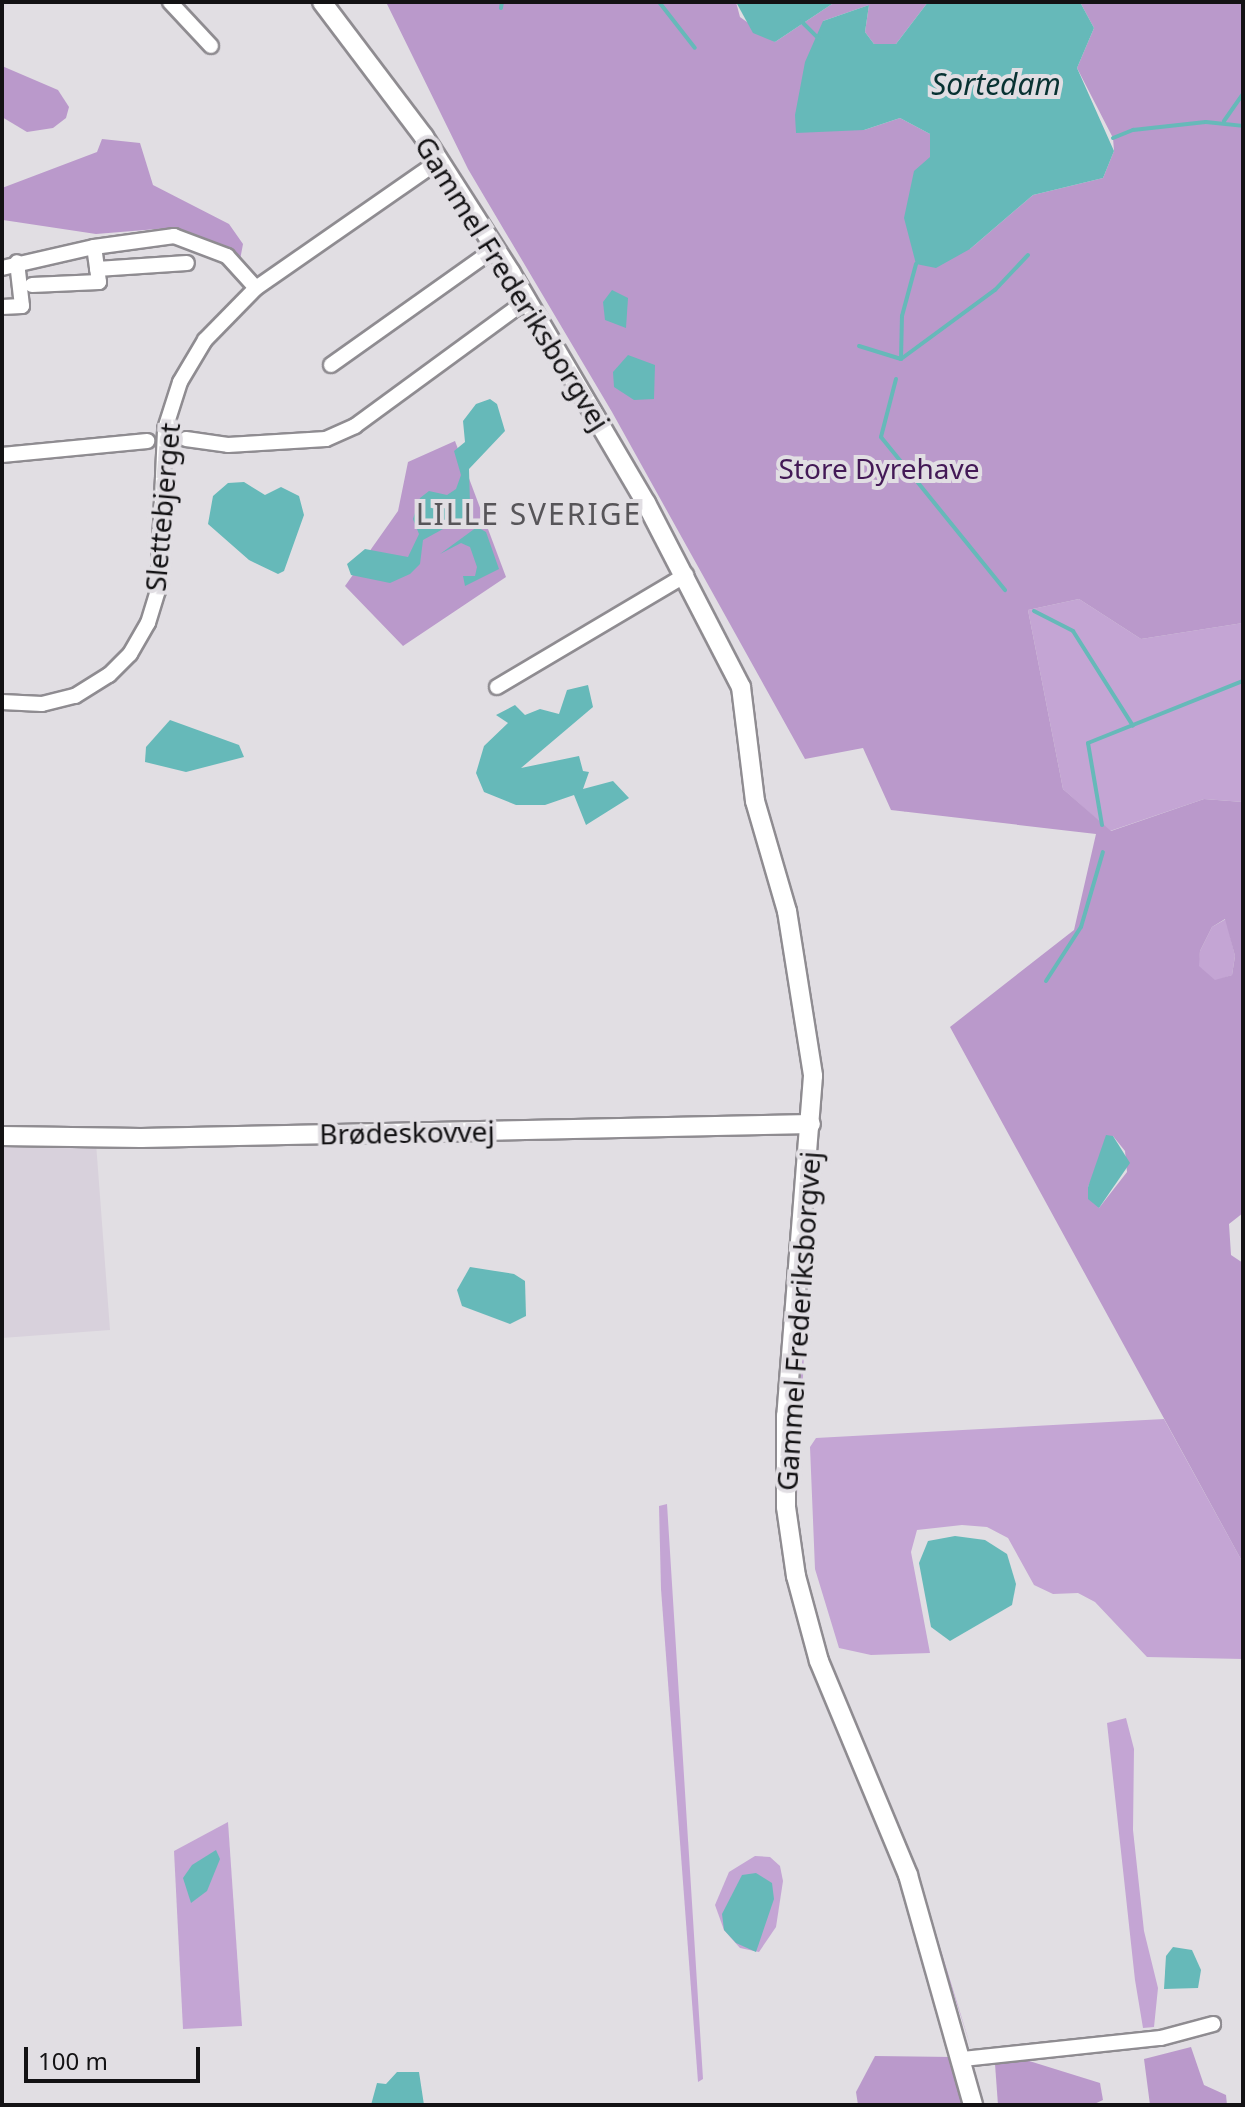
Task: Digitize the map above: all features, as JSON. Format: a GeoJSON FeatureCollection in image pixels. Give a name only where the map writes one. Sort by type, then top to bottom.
{"type":"FeatureCollection","features":[{"type":"Feature","properties":{"kind":"street"},"geometry":{"type":"LineString","coordinates":[[170,2],[211,46]]}},
{"type":"Feature","properties":{"kind":"street","name":"Gammel Frederiksborgvej"},"geometry":{"type":"LineString","coordinates":[[322,2],[439,161],[494,249],[686,575],[731,659],[744,701],[755,801],[779,876],[803,994],[813,1076],[786,1416],[786,1507],[796,1576],[819,1661],[908,1875],[963,2059],[973,2105]]}},
{"type":"Feature","properties":{"kind":"street","name":"Slettebjerget"},"geometry":{"type":"LineString","coordinates":[[2,702],[42,704],[75,696],[109,675],[130,654],[148,623],[158,591],[162,453],[171,405],[205,340],[256,288],[439,161]]}},
{"type":"Feature","properties":{"kind":"street"},"geometry":{"type":"LineString","coordinates":[[2,268],[17,262],[155,236],[193,239],[227,256],[256,288]]}},
{"type":"Feature","properties":{"kind":"street"},"geometry":{"type":"LineString","coordinates":[[32,285],[99,282],[94,247]]}},
{"type":"Feature","properties":{"kind":"street"},"geometry":{"type":"LineString","coordinates":[[331,365],[494,249]]}},
{"type":"Feature","properties":{"kind":"street"},"geometry":{"type":"LineString","coordinates":[[2,307],[22,306],[17,262]]}},
{"type":"Feature","properties":{"kind":"street"},"geometry":{"type":"LineString","coordinates":[[97,269],[187,263]]}},
{"type":"Feature","properties":{"kind":"street"},"geometry":{"type":"LineString","coordinates":[[186,439],[228,445],[326,439],[355,426],[526,301]]}},
{"type":"Feature","properties":{"kind":"street"},"geometry":{"type":"LineString","coordinates":[[2,455],[147,441]]}},
{"type":"Feature","properties":{"kind":"street"},"geometry":{"type":"LineString","coordinates":[[497,687],[686,575]]}},
{"type":"Feature","properties":{"kind":"street","name":"Brødeskovvej"},"geometry":{"type":"LineString","coordinates":[[2,1136],[141,1138],[811,1124]]}},
{"type":"Feature","properties":{"kind":"street"},"geometry":{"type":"LineString","coordinates":[[963,2059],[1161,2038],[1213,2024]]}},
{"type":"Feature","properties":{"kind":"shaded area"},"geometry":{"type":"Polygon","coordinates":[[[1079,599],[1141,639],[1243,623],[1243,802],[1204,799],[1110,831],[1063,789],[1028,610],[1079,599]]]}},
{"type":"Feature","properties":{"kind":"shaded area"},"geometry":{"type":"Polygon","coordinates":[[[1226,919],[1235,956],[1232,975],[1215,981],[1198,966],[1200,951],[1212,927],[1226,919]]]}},
{"type":"Feature","properties":{"kind":"shaded area"},"geometry":{"type":"Polygon","coordinates":[[[2,1143],[96,1143],[110,1330],[2,1338],[2,1143]]]}},
{"type":"Feature","properties":{"kind":"shaded area"},"geometry":{"type":"Polygon","coordinates":[[[813,1177],[797,1496],[794,1496],[792,1420],[813,1177]]]}},
{"type":"Feature","properties":{"kind":"shaded area"},"geometry":{"type":"Polygon","coordinates":[[[1164,1419],[1243,1563],[1243,1659],[1147,1657],[1095,1602],[1078,1593],[1053,1594],[1034,1585],[1008,1538],[987,1527],[962,1525],[917,1530],[911,1552],[930,1653],[871,1655],[839,1648],[815,1569],[810,1447],[816,1438],[1164,1419]]]}},
{"type":"Feature","properties":{"kind":"shaded area"},"geometry":{"type":"Polygon","coordinates":[[[667,1504],[703,2079],[698,2082],[661,1589],[659,1506],[667,1504]]]}},
{"type":"Feature","properties":{"kind":"shaded area"},"geometry":{"type":"Polygon","coordinates":[[[832,1666],[911,1853],[972,2051],[918,1883],[830,1671],[832,1666]]]}},
{"type":"Feature","properties":{"kind":"shaded area"},"geometry":{"type":"Polygon","coordinates":[[[1126,1718],[1134,1749],[1133,1830],[1144,1931],[1158,1988],[1154,2027],[1143,2028],[1107,1723],[1126,1718]]]}},
{"type":"Feature","properties":{"kind":"shaded area"},"geometry":{"type":"Polygon","coordinates":[[[228,1822],[242,2026],[183,2029],[174,1851],[228,1822]]]}},
{"type":"Feature","properties":{"kind":"shaded area"},"geometry":{"type":"Polygon","coordinates":[[[755,1856],[770,1857],[780,1866],[783,1881],[776,1927],[759,1952],[740,1948],[724,1930],[715,1905],[729,1872],[755,1856]]]}},
{"type":"Feature","properties":{"kind":"green space","name":"Store Dyrehave"},"geometry":{"type":"Polygon","coordinates":[[[386,2],[736,2],[740,17],[775,42],[835,2],[928,2],[896,44],[874,44],[865,32],[869,5],[823,21],[864,130],[900,118],[930,134],[930,157],[970,249],[1033,195],[1103,178],[1114,151],[1113,138],[1077,68],[1094,28],[1080,2],[1243,2],[1243,623],[1141,639],[1079,599],[1028,610],[1063,789],[1111,831],[1204,799],[1243,802],[1243,1213],[1229,1224],[1231,1255],[1243,1263],[1243,1563],[950,1027],[1074,930],[1096,834],[891,810],[863,748],[805,759],[612,412],[468,169],[386,2]],[[1225,919],[1212,927],[1200,951],[1199,966],[1215,980],[1232,975],[1235,956],[1225,919]],[[1113,1136],[1088,1187],[1099,1208],[1127,1172],[1125,1151],[1113,1136]]]}},
{"type":"Feature","properties":{"kind":"green space"},"geometry":{"type":"Polygon","coordinates":[[[2,66],[58,90],[69,107],[66,118],[53,128],[27,132],[2,117],[2,66]]]}},
{"type":"Feature","properties":{"kind":"green space"},"geometry":{"type":"Polygon","coordinates":[[[102,139],[140,143],[153,185],[229,224],[243,244],[240,260],[189,232],[169,228],[96,234],[3,220],[2,188],[97,152],[102,139]]]}},
{"type":"Feature","properties":{"kind":"green space"},"geometry":{"type":"Polygon","coordinates":[[[455,441],[506,577],[403,646],[345,586],[398,511],[408,462],[455,441]]]}},
{"type":"Feature","properties":{"kind":"green space"},"geometry":{"type":"Polygon","coordinates":[[[1191,2047],[1204,2085],[1226,2095],[1227,2105],[1150,2105],[1144,2059],[1191,2047]]]}},
{"type":"Feature","properties":{"kind":"green space"},"geometry":{"type":"Polygon","coordinates":[[[875,2056],[953,2057],[964,2105],[858,2105],[856,2092],[875,2056]]]}},
{"type":"Feature","properties":{"kind":"green space"},"geometry":{"type":"Polygon","coordinates":[[[1026,2060],[1100,2083],[1103,2100],[1092,2105],[998,2105],[995,2064],[1026,2060]]]}},
{"type":"Feature","properties":{"kind":"water"},"geometry":{"type":"Polygon","coordinates":[[[736,2],[835,2],[775,42],[753,33],[736,2]]]}},
{"type":"Feature","properties":{"kind":"water","name":"Sortedam"},"geometry":{"type":"Polygon","coordinates":[[[928,2],[1080,2],[1094,28],[1077,68],[1114,151],[1103,178],[1033,195],[970,249],[936,268],[916,264],[904,218],[914,171],[930,157],[930,134],[900,118],[864,130],[796,133],[795,115],[805,62],[823,21],[869,5],[865,32],[874,44],[896,44],[928,2]]]}},
{"type":"Feature","properties":{"kind":"water"},"geometry":{"type":"Polygon","coordinates":[[[612,290],[628,298],[626,328],[605,320],[603,302],[612,290]]]}},
{"type":"Feature","properties":{"kind":"water"},"geometry":{"type":"Polygon","coordinates":[[[628,355],[655,365],[654,399],[634,400],[614,387],[613,372],[628,355]]]}},
{"type":"Feature","properties":{"kind":"water"},"geometry":{"type":"Polygon","coordinates":[[[490,399],[497,404],[505,431],[469,469],[470,505],[463,518],[423,540],[420,564],[410,574],[390,583],[351,575],[347,564],[365,549],[408,557],[419,534],[413,519],[420,498],[429,491],[447,495],[456,489],[461,475],[454,451],[465,442],[463,421],[476,404],[490,399]]]}},
{"type":"Feature","properties":{"kind":"water"},"geometry":{"type":"Polygon","coordinates":[[[244,482],[265,495],[281,487],[299,496],[304,515],[284,571],[278,574],[249,560],[208,524],[213,496],[228,483],[244,482]]]}},
{"type":"Feature","properties":{"kind":"water"},"geometry":{"type":"Polygon","coordinates":[[[477,527],[486,532],[499,569],[465,586],[463,576],[475,576],[477,567],[470,547],[461,543],[440,554],[477,527]]]}},
{"type":"Feature","properties":{"kind":"water"},"geometry":{"type":"Polygon","coordinates":[[[588,685],[593,707],[521,768],[579,756],[583,771],[589,772],[583,789],[613,781],[629,798],[586,825],[574,795],[545,805],[516,805],[484,792],[476,773],[484,746],[508,723],[496,715],[515,705],[525,715],[540,709],[559,714],[567,690],[588,685]]]}},
{"type":"Feature","properties":{"kind":"water"},"geometry":{"type":"Polygon","coordinates":[[[170,720],[239,745],[244,757],[186,772],[145,762],[146,747],[170,720]]]}},
{"type":"Feature","properties":{"kind":"water"},"geometry":{"type":"Polygon","coordinates":[[[1106,1135],[1113,1136],[1130,1163],[1099,1208],[1088,1199],[1088,1187],[1106,1135]]]}},
{"type":"Feature","properties":{"kind":"water"},"geometry":{"type":"Polygon","coordinates":[[[470,1267],[514,1274],[525,1281],[526,1316],[510,1324],[462,1306],[457,1290],[470,1267]]]}},
{"type":"Feature","properties":{"kind":"water"},"geometry":{"type":"Polygon","coordinates":[[[955,1536],[985,1540],[1007,1554],[1016,1584],[1012,1605],[950,1641],[931,1627],[919,1563],[928,1541],[955,1536]]]}},
{"type":"Feature","properties":{"kind":"water"},"geometry":{"type":"Polygon","coordinates":[[[216,1850],[220,1859],[207,1891],[191,1903],[183,1878],[192,1865],[216,1850]]]}},
{"type":"Feature","properties":{"kind":"water"},"geometry":{"type":"Polygon","coordinates":[[[756,1873],[772,1883],[774,1899],[756,1952],[736,1943],[724,1930],[722,1914],[742,1875],[756,1873]]]}},
{"type":"Feature","properties":{"kind":"water"},"geometry":{"type":"Polygon","coordinates":[[[1173,1947],[1192,1950],[1201,1970],[1198,1988],[1164,1989],[1166,1956],[1173,1947]]]}},
{"type":"Feature","properties":{"kind":"water"},"geometry":{"type":"Polygon","coordinates":[[[397,2072],[419,2072],[424,2105],[371,2105],[377,2083],[386,2084],[397,2072]]]}},
{"type":"Feature","properties":{"kind":"waterway"},"geometry":{"type":"LineString","coordinates":[[501,8],[502,2]]}},
{"type":"Feature","properties":{"kind":"waterway"},"geometry":{"type":"LineString","coordinates":[[659,2],[695,48]]}},
{"type":"Feature","properties":{"kind":"waterway"},"geometry":{"type":"LineString","coordinates":[[801,21],[819,39]]}},
{"type":"Feature","properties":{"kind":"waterway"},"geometry":{"type":"LineString","coordinates":[[1224,121],[1243,94]]}},
{"type":"Feature","properties":{"kind":"waterway"},"geometry":{"type":"LineString","coordinates":[[1113,138],[1133,130],[1206,122],[1243,126]]}},
{"type":"Feature","properties":{"kind":"waterway"},"geometry":{"type":"LineString","coordinates":[[901,359],[995,290],[1028,255]]}},
{"type":"Feature","properties":{"kind":"waterway"},"geometry":{"type":"LineString","coordinates":[[901,359],[902,316],[916,264]]}},
{"type":"Feature","properties":{"kind":"waterway"},"geometry":{"type":"LineString","coordinates":[[859,346],[901,359]]}},
{"type":"Feature","properties":{"kind":"waterway"},"geometry":{"type":"LineString","coordinates":[[896,379],[881,437],[1005,590]]}},
{"type":"Feature","properties":{"kind":"waterway"},"geometry":{"type":"LineString","coordinates":[[1034,611],[1073,631],[1133,726]]}},
{"type":"Feature","properties":{"kind":"waterway"},"geometry":{"type":"LineString","coordinates":[[1102,825],[1088,743],[1243,681]]}},
{"type":"Feature","properties":{"kind":"waterway"},"geometry":{"type":"LineString","coordinates":[[1046,981],[1081,927],[1103,852]]}},
{"type":"Feature","properties":{"kind":"district","name":"LILLE SVERIGE"},"geometry":{"type":"Point","coordinates":[529,514]}}]}
